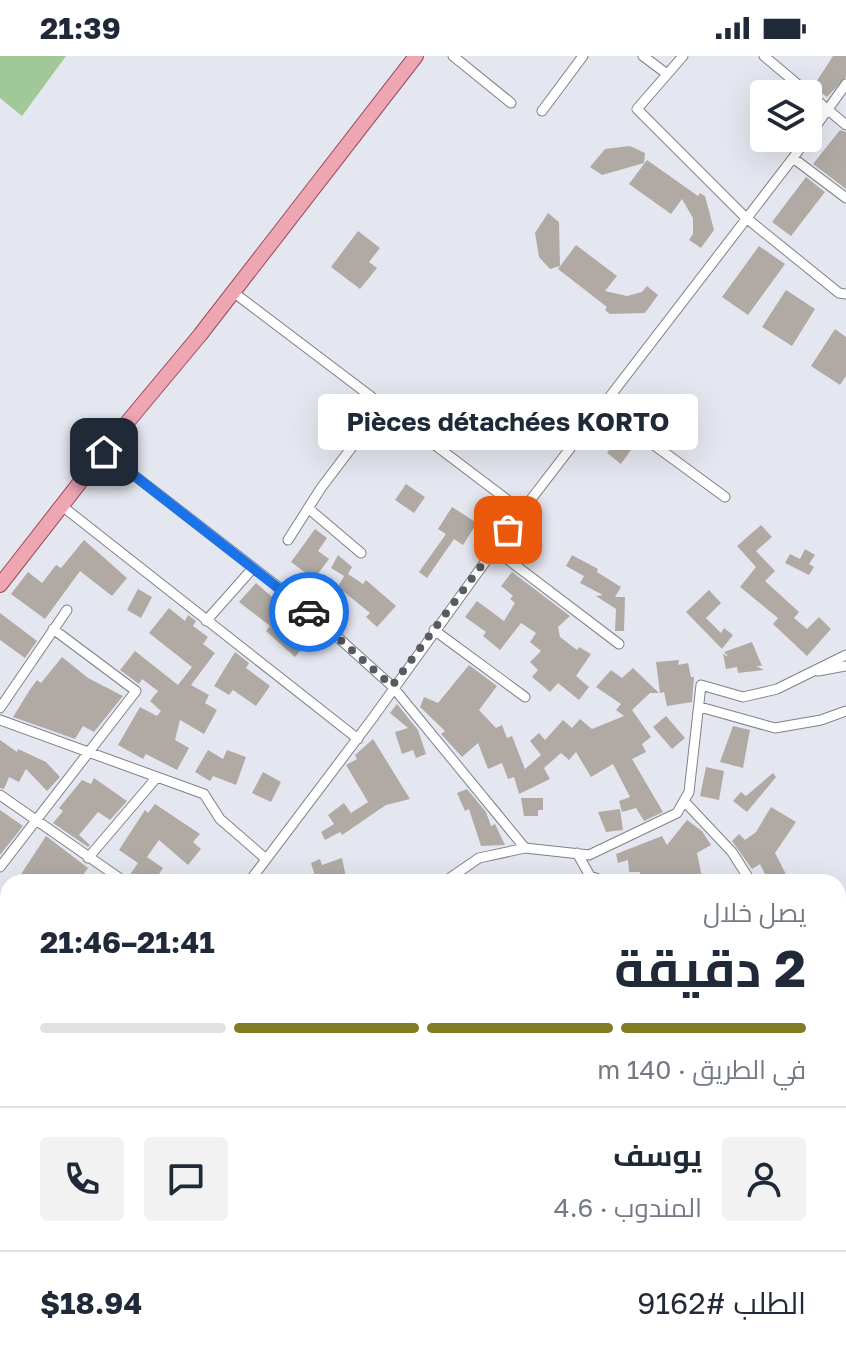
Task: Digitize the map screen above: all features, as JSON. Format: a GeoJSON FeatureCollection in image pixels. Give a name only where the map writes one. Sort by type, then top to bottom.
{"type":"FeatureCollection","features":[{"type":"Feature","properties":{"kind":"main road"},"geometry":{"type":"LineString","coordinates":[[0,585],[416,56]]}},
{"type":"Feature","properties":{"kind":"street"},"geometry":{"type":"LineString","coordinates":[[542,111],[583,56]]}},
{"type":"Feature","properties":{"kind":"street"},"geometry":{"type":"LineString","coordinates":[[643,56],[667,74]]}},
{"type":"Feature","properties":{"kind":"street"},"geometry":{"type":"LineString","coordinates":[[764,56],[846,125]]}},
{"type":"Feature","properties":{"kind":"street"},"geometry":{"type":"LineString","coordinates":[[680,57],[637,109],[745,217],[839,293],[846,294]]}},
{"type":"Feature","properties":{"kind":"street"},"geometry":{"type":"LineString","coordinates":[[458,58],[511,103]]}},
{"type":"Feature","properties":{"kind":"street"},"geometry":{"type":"LineString","coordinates":[[255,874],[358,739],[392,686],[522,511],[793,158],[846,84]]}},
{"type":"Feature","properties":{"kind":"street"},"geometry":{"type":"LineString","coordinates":[[793,158],[846,198]]}},
{"type":"Feature","properties":{"kind":"street"},"geometry":{"type":"LineString","coordinates":[[233,292],[522,511]]}},
{"type":"Feature","properties":{"kind":"street"},"geometry":{"type":"LineString","coordinates":[[288,540],[383,406]]}},
{"type":"Feature","properties":{"kind":"street"},"geometry":{"type":"LineString","coordinates":[[601,406],[725,497]]}},
{"type":"Feature","properties":{"kind":"street"},"geometry":{"type":"LineString","coordinates":[[104,452],[253,568],[392,686],[525,848]]}},
{"type":"Feature","properties":{"kind":"street"},"geometry":{"type":"LineString","coordinates":[[62,506],[358,739]]}},
{"type":"Feature","properties":{"kind":"street"},"geometry":{"type":"LineString","coordinates":[[308,508],[361,553]]}},
{"type":"Feature","properties":{"kind":"street"},"geometry":{"type":"LineString","coordinates":[[494,549],[619,644]]}},
{"type":"Feature","properties":{"kind":"street"},"geometry":{"type":"LineString","coordinates":[[206,621],[253,568]]}},
{"type":"Feature","properties":{"kind":"street"},"geometry":{"type":"LineString","coordinates":[[0,708],[67,610]]}},
{"type":"Feature","properties":{"kind":"street"},"geometry":{"type":"LineString","coordinates":[[0,867],[136,691],[53,629]]}},
{"type":"Feature","properties":{"kind":"street"},"geometry":{"type":"LineString","coordinates":[[434,630],[525,697]]}},
{"type":"Feature","properties":{"kind":"street"},"geometry":{"type":"LineString","coordinates":[[456,874],[479,858],[525,848],[589,855],[677,813],[689,792],[701,685],[743,697],[777,689],[846,655]]}},
{"type":"Feature","properties":{"kind":"street"},"geometry":{"type":"LineString","coordinates":[[807,673],[846,666]]}},
{"type":"Feature","properties":{"kind":"street"},"geometry":{"type":"LineString","coordinates":[[700,707],[775,728],[821,720],[846,711]]}},
{"type":"Feature","properties":{"kind":"street"},"geometry":{"type":"LineString","coordinates":[[0,720],[204,794],[220,819],[266,859]]}},
{"type":"Feature","properties":{"kind":"street"},"geometry":{"type":"LineString","coordinates":[[88,858],[157,777]]}},
{"type":"Feature","properties":{"kind":"street"},"geometry":{"type":"LineString","coordinates":[[0,795],[115,874]]}},
{"type":"Feature","properties":{"kind":"street"},"geometry":{"type":"LineString","coordinates":[[684,801],[732,852],[746,874]]}},
{"type":"Feature","properties":{"kind":"street"},"geometry":{"type":"LineString","coordinates":[[577,853],[589,874]]}},
{"type":"Feature","properties":{"kind":"green space"},"geometry":{"type":"Polygon","coordinates":[[[0,56],[66,56],[22,116],[0,98],[0,56]]]}},
{"type":"Feature","properties":{"kind":"building"},"geometry":{"type":"Polygon","coordinates":[[[833,56],[846,56],[846,77],[827,97],[822,93],[822,80],[818,80],[833,56]]]}},
{"type":"Feature","properties":{"kind":"building"},"geometry":{"type":"Polygon","coordinates":[[[840,130],[846,132],[846,189],[813,164],[840,130]]]}},
{"type":"Feature","properties":{"kind":"building"},"geometry":{"type":"Polygon","coordinates":[[[630,146],[645,153],[644,163],[602,175],[590,167],[605,149],[630,146]]]}},
{"type":"Feature","properties":{"kind":"building"},"geometry":{"type":"Polygon","coordinates":[[[647,160],[698,196],[700,193],[705,196],[714,230],[701,248],[689,240],[693,234],[693,218],[682,199],[671,214],[629,184],[647,160]]]}},
{"type":"Feature","properties":{"kind":"building"},"geometry":{"type":"Polygon","coordinates":[[[806,177],[825,192],[791,236],[772,222],[806,177]]]}},
{"type":"Feature","properties":{"kind":"building"},"geometry":{"type":"Polygon","coordinates":[[[548,213],[559,222],[560,266],[550,269],[539,257],[535,233],[548,213]]]}},
{"type":"Feature","properties":{"kind":"building"},"geometry":{"type":"Polygon","coordinates":[[[358,231],[380,248],[369,262],[377,268],[360,289],[331,267],[358,231]]]}},
{"type":"Feature","properties":{"kind":"building"},"geometry":{"type":"Polygon","coordinates":[[[576,245],[617,276],[605,291],[627,296],[642,292],[647,286],[658,295],[645,313],[610,314],[605,310],[607,307],[558,269],[576,245]]]}},
{"type":"Feature","properties":{"kind":"building"},"geometry":{"type":"Polygon","coordinates":[[[759,246],[785,264],[748,315],[722,297],[759,246]]]}},
{"type":"Feature","properties":{"kind":"building"},"geometry":{"type":"Polygon","coordinates":[[[786,290],[815,309],[792,346],[762,327],[786,290]]]}},
{"type":"Feature","properties":{"kind":"building"},"geometry":{"type":"Polygon","coordinates":[[[835,329],[846,337],[846,376],[840,385],[811,366],[835,329]]]}},
{"type":"Feature","properties":{"kind":"building"},"geometry":{"type":"Polygon","coordinates":[[[620,436],[633,447],[621,464],[607,453],[620,436]]]}},
{"type":"Feature","properties":{"kind":"building"},"geometry":{"type":"Polygon","coordinates":[[[406,484],[425,497],[414,513],[395,500],[406,484]]]}},
{"type":"Feature","properties":{"kind":"building"},"geometry":{"type":"Polygon","coordinates":[[[452,507],[477,523],[463,545],[454,539],[427,578],[419,572],[446,534],[438,529],[452,507]]]}},
{"type":"Feature","properties":{"kind":"building"},"geometry":{"type":"Polygon","coordinates":[[[761,525],[772,537],[756,551],[775,571],[765,581],[799,612],[794,618],[807,629],[819,617],[831,629],[807,656],[773,624],[778,618],[740,587],[756,567],[737,546],[761,525]]]}},
{"type":"Feature","properties":{"kind":"building"},"geometry":{"type":"Polygon","coordinates":[[[315,529],[327,538],[318,551],[329,559],[314,579],[291,562],[315,529]]]}},
{"type":"Feature","properties":{"kind":"building"},"geometry":{"type":"Polygon","coordinates":[[[84,540],[127,578],[112,596],[80,571],[45,619],[11,594],[28,572],[42,583],[56,565],[61,568],[84,540]]]}},
{"type":"Feature","properties":{"kind":"building"},"geometry":{"type":"Polygon","coordinates":[[[805,549],[815,555],[809,564],[814,567],[809,575],[785,563],[790,554],[800,559],[805,549]]]}},
{"type":"Feature","properties":{"kind":"building"},"geometry":{"type":"Polygon","coordinates":[[[338,555],[352,567],[348,574],[363,584],[366,580],[396,606],[377,627],[366,617],[370,613],[338,587],[344,576],[331,568],[338,555]]]}},
{"type":"Feature","properties":{"kind":"building"},"geometry":{"type":"Polygon","coordinates":[[[572,555],[598,569],[597,572],[621,587],[615,597],[625,597],[624,631],[615,631],[616,609],[596,596],[603,595],[580,583],[584,576],[566,566],[572,555]]]}},
{"type":"Feature","properties":{"kind":"building"},"geometry":{"type":"Polygon","coordinates":[[[512,572],[570,616],[558,627],[560,637],[577,650],[579,647],[591,654],[576,676],[589,687],[579,700],[558,683],[550,692],[532,677],[538,670],[530,662],[541,651],[530,642],[536,633],[521,623],[500,650],[483,636],[486,632],[465,617],[477,601],[504,621],[515,603],[510,599],[513,596],[501,586],[512,572]]]}},
{"type":"Feature","properties":{"kind":"building"},"geometry":{"type":"Polygon","coordinates":[[[256,583],[314,633],[295,657],[266,631],[270,626],[239,602],[256,583]]]}},
{"type":"Feature","properties":{"kind":"building"},"geometry":{"type":"Polygon","coordinates":[[[138,589],[152,597],[141,618],[127,610],[138,589]]]}},
{"type":"Feature","properties":{"kind":"building"},"geometry":{"type":"Polygon","coordinates":[[[709,590],[721,603],[706,618],[721,633],[724,628],[733,635],[722,649],[686,612],[709,590]]]}},
{"type":"Feature","properties":{"kind":"building"},"geometry":{"type":"Polygon","coordinates":[[[169,608],[185,621],[188,615],[196,621],[193,626],[208,637],[203,644],[215,653],[191,685],[209,695],[205,703],[217,710],[204,734],[180,720],[175,740],[189,748],[177,770],[146,754],[143,759],[118,745],[140,707],[157,716],[161,711],[150,701],[158,691],[142,679],[139,684],[120,670],[135,651],[178,685],[192,667],[149,633],[169,608]]]}},
{"type":"Feature","properties":{"kind":"building"},"geometry":{"type":"Polygon","coordinates":[[[0,613],[37,641],[25,658],[0,640],[0,613]]]}},
{"type":"Feature","properties":{"kind":"building"},"geometry":{"type":"Polygon","coordinates":[[[752,642],[762,666],[756,666],[764,670],[738,673],[737,667],[726,669],[723,654],[729,657],[724,652],[752,642]]]}},
{"type":"Feature","properties":{"kind":"building"},"geometry":{"type":"Polygon","coordinates":[[[235,652],[249,663],[246,668],[270,686],[256,706],[233,690],[229,695],[214,686],[235,652]]]}},
{"type":"Feature","properties":{"kind":"building"},"geometry":{"type":"Polygon","coordinates":[[[62,657],[88,678],[123,696],[94,732],[83,726],[75,739],[13,717],[37,680],[41,683],[62,657]]]}},
{"type":"Feature","properties":{"kind":"building"},"geometry":{"type":"Polygon","coordinates":[[[679,660],[678,665],[688,663],[691,677],[694,677],[692,702],[667,706],[664,692],[660,693],[656,662],[679,660]]]}},
{"type":"Feature","properties":{"kind":"building"},"geometry":{"type":"Polygon","coordinates":[[[469,665],[497,686],[479,710],[496,728],[502,725],[507,738],[512,736],[525,769],[541,755],[530,741],[539,733],[545,740],[563,720],[572,728],[580,719],[592,729],[624,716],[616,710],[621,704],[596,687],[611,670],[622,678],[633,668],[659,693],[650,693],[632,710],[651,737],[642,744],[646,752],[632,759],[663,812],[644,821],[636,808],[622,812],[619,801],[630,797],[613,764],[591,777],[576,752],[569,760],[561,753],[544,768],[550,779],[519,794],[514,777],[508,779],[502,763],[488,769],[478,743],[462,757],[441,734],[445,731],[420,707],[424,697],[438,703],[469,665]]]}},
{"type":"Feature","properties":{"kind":"building"},"geometry":{"type":"Polygon","coordinates":[[[397,704],[418,730],[426,754],[416,758],[413,750],[402,754],[395,732],[408,728],[390,713],[397,704]]]}},
{"type":"Feature","properties":{"kind":"building"},"geometry":{"type":"Polygon","coordinates":[[[666,716],[685,738],[672,749],[653,727],[666,716]]]}},
{"type":"Feature","properties":{"kind":"building"},"geometry":{"type":"Polygon","coordinates":[[[733,726],[750,730],[743,768],[720,762],[733,726]]]}},
{"type":"Feature","properties":{"kind":"building"},"geometry":{"type":"Polygon","coordinates":[[[373,739],[410,799],[386,805],[342,835],[340,832],[325,840],[321,832],[334,824],[328,815],[344,803],[351,813],[368,802],[346,765],[357,759],[355,755],[373,739]]]}},
{"type":"Feature","properties":{"kind":"building"},"geometry":{"type":"Polygon","coordinates":[[[0,740],[17,752],[18,749],[46,762],[60,777],[47,791],[26,769],[19,782],[9,777],[4,789],[0,788],[0,740]]]}},
{"type":"Feature","properties":{"kind":"building"},"geometry":{"type":"Polygon","coordinates":[[[208,750],[223,759],[227,750],[246,757],[236,785],[213,776],[210,781],[195,772],[208,750]]]}},
{"type":"Feature","properties":{"kind":"building"},"geometry":{"type":"Polygon","coordinates":[[[706,767],[724,771],[719,800],[700,796],[706,767]]]}},
{"type":"Feature","properties":{"kind":"building"},"geometry":{"type":"Polygon","coordinates":[[[263,772],[281,782],[271,802],[252,793],[263,772]]]}},
{"type":"Feature","properties":{"kind":"building"},"geometry":{"type":"Polygon","coordinates":[[[773,773],[776,777],[747,812],[733,801],[741,792],[746,796],[773,773]]]}},
{"type":"Feature","properties":{"kind":"building"},"geometry":{"type":"Polygon","coordinates":[[[94,778],[127,801],[110,820],[98,812],[79,835],[90,845],[88,847],[53,823],[63,811],[59,808],[82,780],[91,784],[94,778]]]}},
{"type":"Feature","properties":{"kind":"building"},"geometry":{"type":"Polygon","coordinates":[[[467,789],[486,812],[491,826],[495,824],[505,845],[481,846],[469,809],[465,811],[457,793],[467,789]]]}},
{"type":"Feature","properties":{"kind":"building"},"geometry":{"type":"Polygon","coordinates":[[[521,798],[543,798],[543,810],[538,810],[538,816],[524,816],[521,798]]]}},
{"type":"Feature","properties":{"kind":"building"},"geometry":{"type":"Polygon","coordinates":[[[155,804],[200,834],[193,842],[201,849],[188,865],[159,840],[147,857],[163,868],[159,874],[130,874],[138,863],[119,850],[145,810],[148,813],[155,804]]]}},
{"type":"Feature","properties":{"kind":"building"},"geometry":{"type":"Polygon","coordinates":[[[771,807],[796,822],[775,853],[786,874],[765,874],[760,864],[752,869],[732,841],[739,834],[745,840],[756,832],[771,807]]]}},
{"type":"Feature","properties":{"kind":"building"},"geometry":{"type":"Polygon","coordinates":[[[620,809],[623,830],[606,832],[598,812],[620,809]]]}},
{"type":"Feature","properties":{"kind":"building"},"geometry":{"type":"Polygon","coordinates":[[[0,810],[23,826],[0,855],[0,810]]]}},
{"type":"Feature","properties":{"kind":"building"},"geometry":{"type":"Polygon","coordinates":[[[687,820],[702,831],[711,845],[697,853],[701,874],[640,874],[629,872],[628,860],[618,863],[616,854],[662,836],[667,845],[687,820]]]}},
{"type":"Feature","properties":{"kind":"building"},"geometry":{"type":"Polygon","coordinates":[[[46,836],[88,868],[84,874],[21,874],[46,836]]]}},
{"type":"Feature","properties":{"kind":"building"},"geometry":{"type":"Polygon","coordinates":[[[342,858],[345,874],[314,874],[311,863],[320,859],[322,865],[342,858]]]}},
{"type":"Feature","properties":{"kind":"way so far"},"geometry":{"type":"LineString","coordinates":[[309,612],[392,686],[508,530]]}},
{"type":"Feature","properties":{"kind":"place","name":"Pièces détachées KORTO"},"geometry":{"type":"Point","coordinates":[508,530]}},
{"type":"Feature","properties":{"kind":"route"},"geometry":{"type":"LineString","coordinates":[[104,452],[309,612]]}}]}
